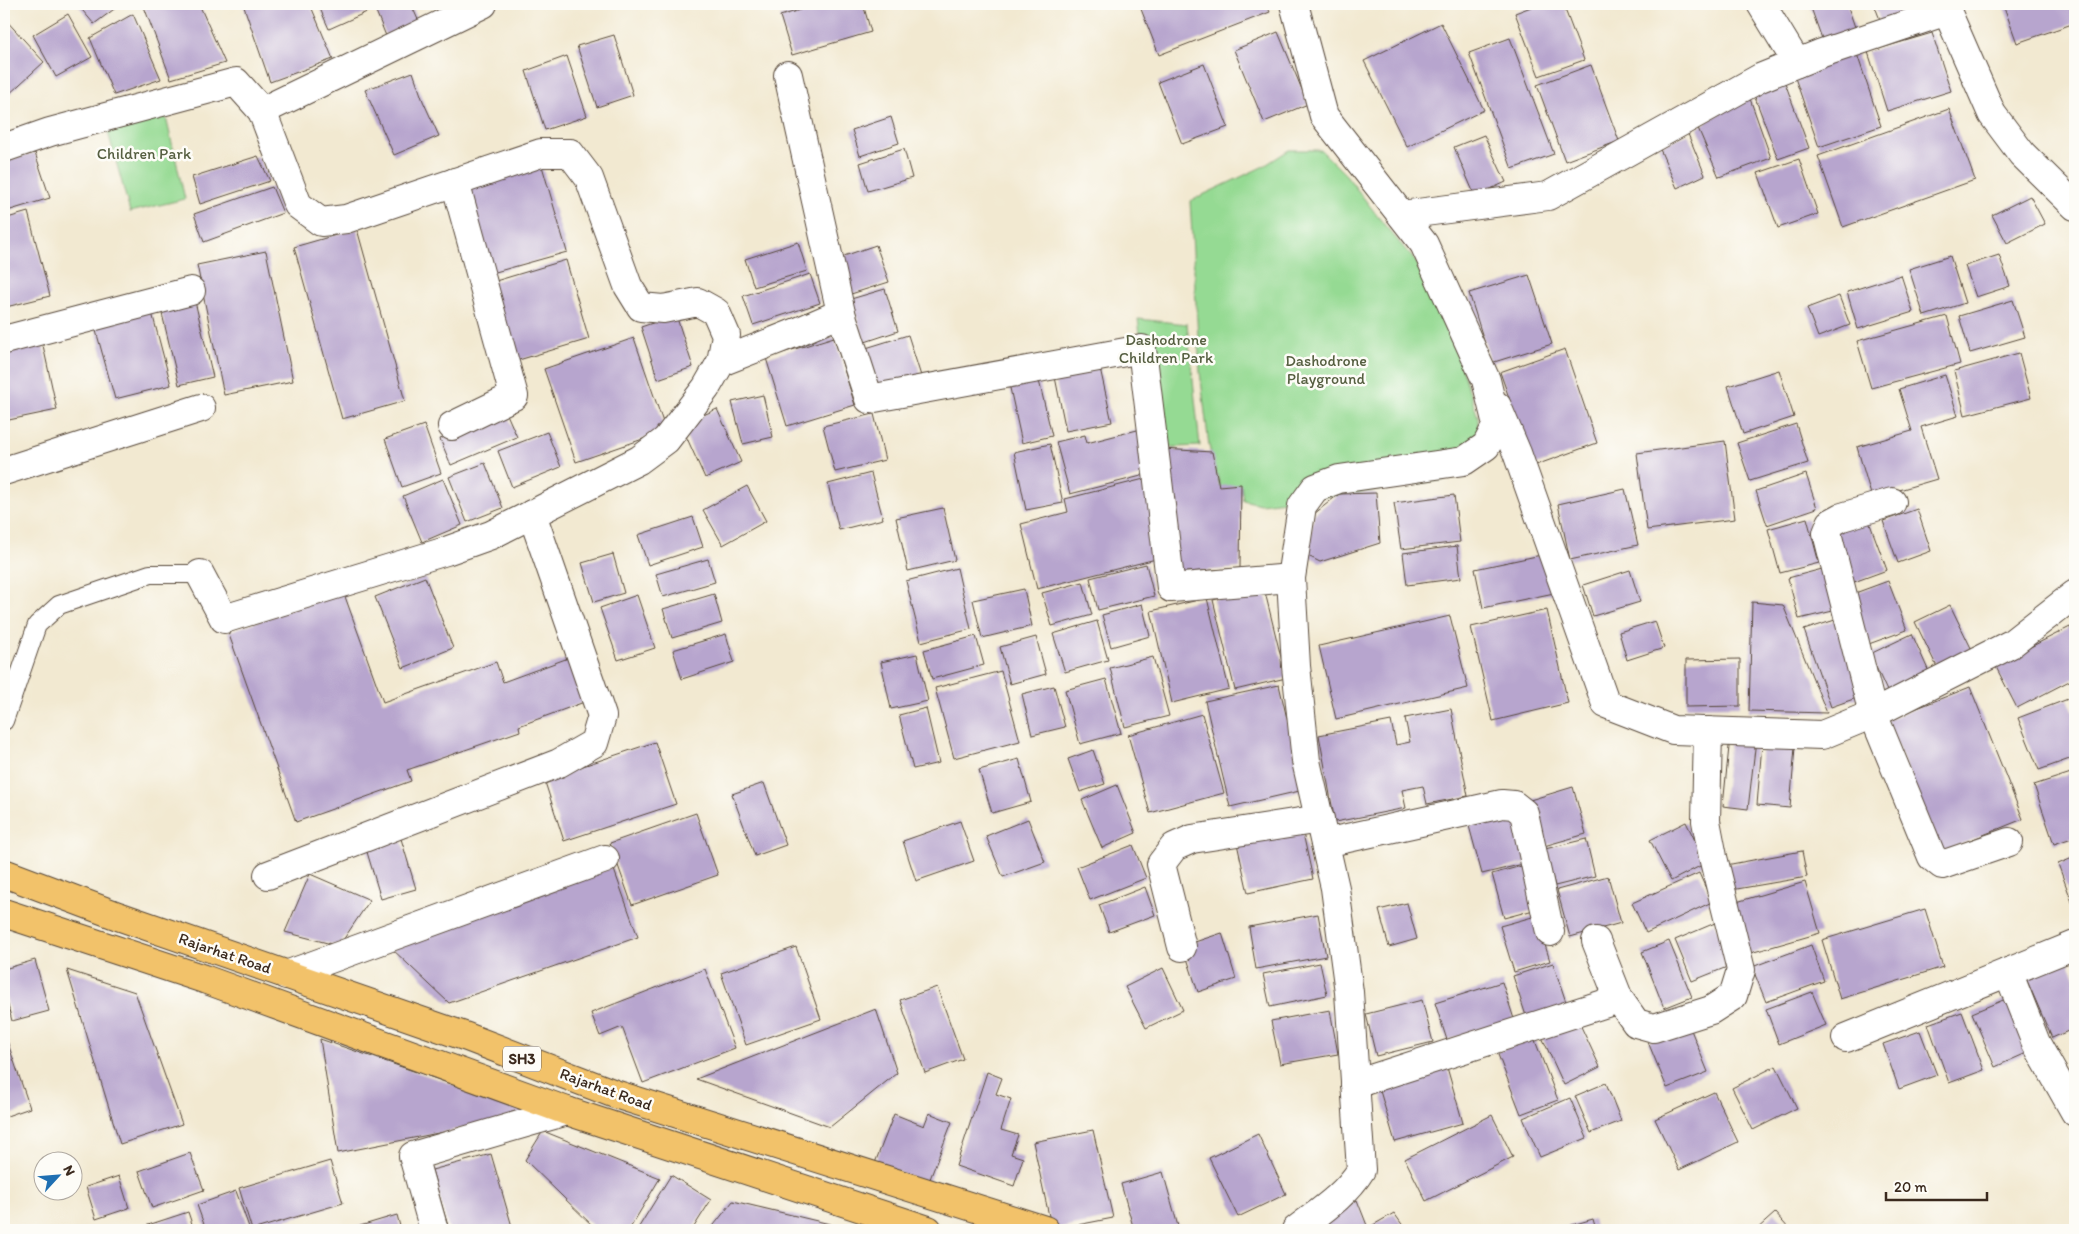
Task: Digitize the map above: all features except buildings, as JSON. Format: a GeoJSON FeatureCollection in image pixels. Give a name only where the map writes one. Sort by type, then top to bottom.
{"type":"FeatureCollection","features":[{"type":"Feature","properties":{"kind":"main road","name":"Rajarhat Road"},"geometry":{"type":"LineString","coordinates":[[4,873],[118,916],[466,1037],[615,1094],[1045,1230]]}},
{"type":"Feature","properties":{"kind":"main road","name":"Rajarhat Road"},"geometry":{"type":"LineString","coordinates":[[4,913],[204,979],[567,1111],[928,1230]]}},
{"type":"Feature","properties":{"kind":"street"},"geometry":{"type":"LineString","coordinates":[[262,111],[483,4]]}},
{"type":"Feature","properties":{"kind":"street"},"geometry":{"type":"LineString","coordinates":[[1294,4],[1324,116],[1424,244],[1486,380],[1516,453],[1606,704],[1673,730],[1822,735],[1873,714],[2011,644],[2072,606]]}},
{"type":"Feature","properties":{"kind":"street"},"geometry":{"type":"LineString","coordinates":[[1761,4],[1797,63]]}},
{"type":"Feature","properties":{"kind":"street"},"geometry":{"type":"LineString","coordinates":[[1402,215],[1548,196],[1760,78],[1797,63],[1947,11],[1992,114],[2022,154],[2075,206]]}},
{"type":"Feature","properties":{"kind":"street"},"geometry":{"type":"LineString","coordinates":[[788,75],[840,313],[869,399],[1142,349],[1171,588],[1291,578]]}},
{"type":"Feature","properties":{"kind":"street"},"geometry":{"type":"LineString","coordinates":[[4,148],[50,132],[236,82],[262,111],[298,205],[321,222],[346,219],[540,153],[570,153],[589,178],[628,286],[641,307],[663,309],[698,302],[716,312],[726,335],[721,362],[706,388],[666,440],[639,460],[492,534],[446,551],[224,618],[200,574]]}},
{"type":"Feature","properties":{"kind":"street"},"geometry":{"type":"LineString","coordinates":[[452,426],[514,396],[455,182]]}},
{"type":"Feature","properties":{"kind":"street"},"geometry":{"type":"LineString","coordinates":[[4,340],[191,291]]}},
{"type":"Feature","properties":{"kind":"street"},"geometry":{"type":"LineString","coordinates":[[721,362],[840,313]]}},
{"type":"Feature","properties":{"kind":"street"},"geometry":{"type":"LineString","coordinates":[[1296,1230],[1340,1195],[1353,1182],[1361,1170],[1349,992],[1335,888],[1306,761],[1296,666],[1291,578],[1302,506],[1315,488],[1339,479],[1464,461],[1486,446],[1497,424],[1486,380]]}},
{"type":"Feature","properties":{"kind":"street"},"geometry":{"type":"LineString","coordinates":[[4,471],[201,408]]}},
{"type":"Feature","properties":{"kind":"street"},"geometry":{"type":"LineString","coordinates":[[1892,502],[1842,517],[1831,523],[1827,534],[1873,714],[1932,858],[1942,865],[2010,842]]}},
{"type":"Feature","properties":{"kind":"street"},"geometry":{"type":"LineString","coordinates":[[268,875],[558,763],[594,743],[602,716],[532,514]]}},
{"type":"Feature","properties":{"kind":"street"},"geometry":{"type":"LineString","coordinates":[[1596,941],[1619,999],[1636,1023],[1654,1028],[1711,1010],[1733,996],[1742,970],[1713,857],[1706,821],[1708,731]]}},
{"type":"Feature","properties":{"kind":"street"},"geometry":{"type":"LineString","coordinates":[[1182,947],[1161,864],[1174,847],[1192,839],[1322,831],[1502,804],[1514,805],[1524,813],[1550,932]]}},
{"type":"Feature","properties":{"kind":"street"},"geometry":{"type":"LineString","coordinates":[[286,975],[605,859]]}},
{"type":"Feature","properties":{"kind":"street"},"geometry":{"type":"LineString","coordinates":[[1846,1038],[2075,945]]}},
{"type":"Feature","properties":{"kind":"street"},"geometry":{"type":"LineString","coordinates":[[2008,972],[2036,1043],[2075,1112]]}},
{"type":"Feature","properties":{"kind":"street"},"geometry":{"type":"LineString","coordinates":[[1355,1084],[1619,999]]}},
{"type":"Feature","properties":{"kind":"street"},"geometry":{"type":"LineString","coordinates":[[434,1230],[413,1156],[567,1111]]}},
{"type":"Feature","properties":{"kind":"lane"},"geometry":{"type":"LineString","coordinates":[[4,721],[37,625],[59,605],[150,574],[200,574]]}},
{"type":"Feature","properties":{"kind":"green space","name":"Children Park"},"geometry":{"type":"Polygon","coordinates":[[[165,113],[185,199],[130,212],[108,132],[165,113]]]}},
{"type":"Feature","properties":{"kind":"green space","name":"Dashodrone Playground"},"geometry":{"type":"Polygon","coordinates":[[[1289,150],[1321,150],[1346,175],[1386,227],[1417,263],[1455,348],[1478,417],[1478,445],[1469,460],[1445,480],[1260,504],[1243,500],[1241,485],[1223,497],[1209,446],[1200,372],[1190,201],[1264,166],[1289,150]]]}},
{"type":"Feature","properties":{"kind":"green space","name":"Dashodrone Children Park"},"geometry":{"type":"Polygon","coordinates":[[[1138,319],[1187,324],[1200,446],[1156,448],[1138,319]]]}}]}
